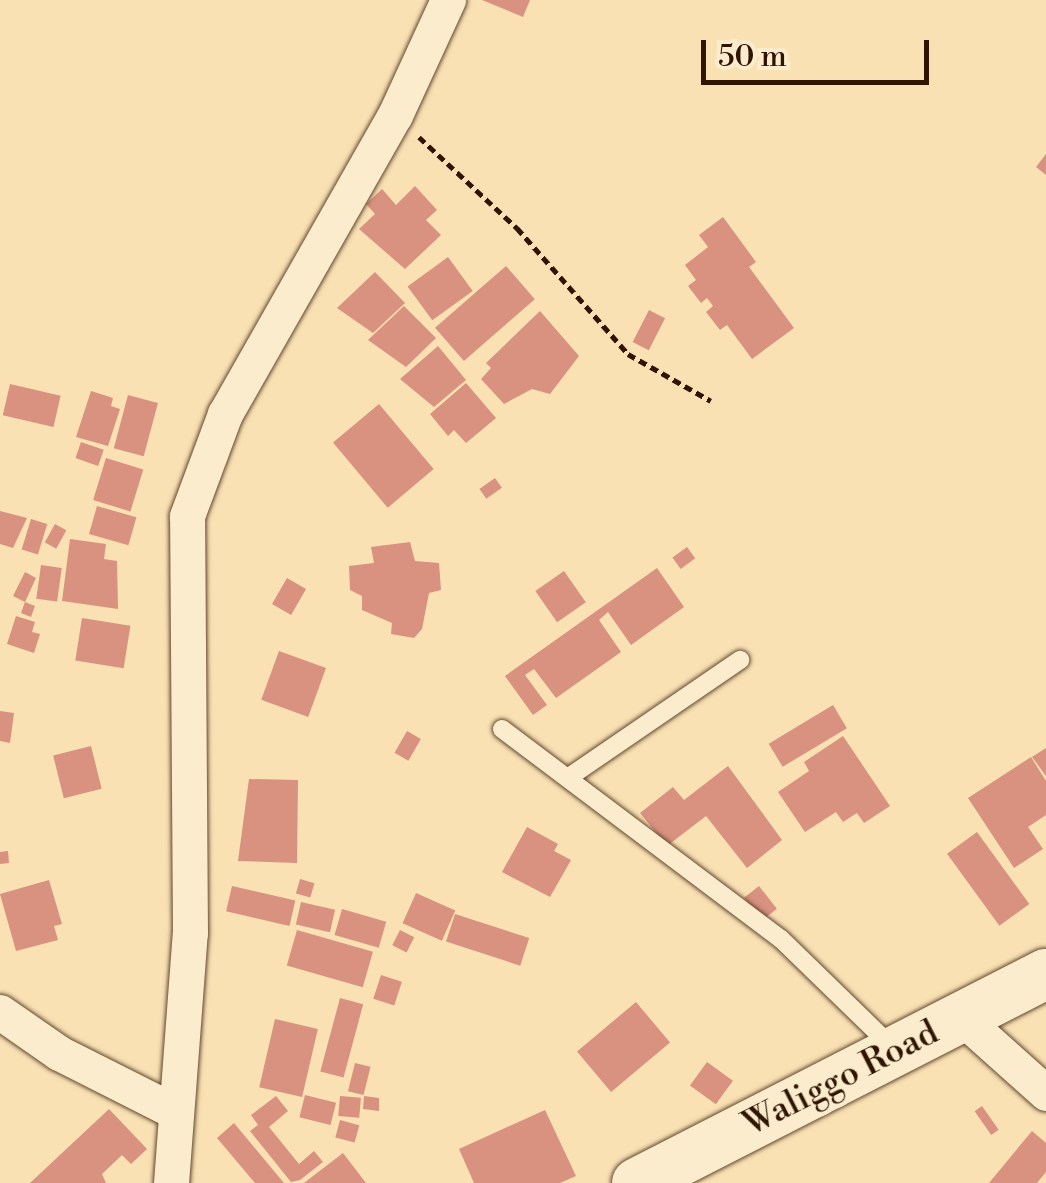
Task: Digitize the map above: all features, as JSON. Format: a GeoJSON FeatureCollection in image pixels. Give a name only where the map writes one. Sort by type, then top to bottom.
{"type":"FeatureCollection","features":[{"type":"Feature","properties":{"kind":"street"},"geometry":{"type":"LineString","coordinates":[[171,1183],[174,1111],[185,1025],[193,811],[187,516],[225,414],[395,116],[448,0]]}},
{"type":"Feature","properties":{"kind":"street","name":"Waliggo Road"},"geometry":{"type":"LineString","coordinates":[[637,1183],[1046,974]]}},
{"type":"Feature","properties":{"kind":"street"},"geometry":{"type":"LineString","coordinates":[[0,1012],[59,1053],[174,1111]]}},
{"type":"Feature","properties":{"kind":"street"},"geometry":{"type":"LineString","coordinates":[[961,1017],[1046,1092]]}},
{"type":"Feature","properties":{"kind":"lane"},"geometry":{"type":"LineString","coordinates":[[572,775],[740,660]]}},
{"type":"Feature","properties":{"kind":"lane"},"geometry":{"type":"LineString","coordinates":[[502,728],[572,775],[781,938],[896,1050]]}},
{"type":"Feature","properties":{"kind":"path"},"geometry":{"type":"LineString","coordinates":[[395,116],[517,228],[628,354],[711,401]]}},
{"type":"Feature","properties":{"kind":"building"},"geometry":{"type":"Polygon","coordinates":[[[482,0],[530,0],[523,17],[482,0]]]}},
{"type":"Feature","properties":{"kind":"building"},"geometry":{"type":"Polygon","coordinates":[[[1046,154],[1046,175],[1036,167],[1046,154]]]}},
{"type":"Feature","properties":{"kind":"building"},"geometry":{"type":"Polygon","coordinates":[[[415,186],[437,210],[426,220],[441,235],[405,269],[359,229],[375,214],[366,204],[382,189],[396,205],[415,186]]]}},
{"type":"Feature","properties":{"kind":"building"},"geometry":{"type":"Polygon","coordinates":[[[723,217],[756,262],[749,267],[794,328],[752,359],[727,325],[720,330],[706,312],[713,306],[707,298],[701,303],[688,286],[696,280],[685,265],[708,247],[699,235],[723,217]]]}},
{"type":"Feature","properties":{"kind":"building"},"geometry":{"type":"Polygon","coordinates":[[[448,257],[473,291],[432,320],[408,286],[448,257]]]}},
{"type":"Feature","properties":{"kind":"building"},"geometry":{"type":"Polygon","coordinates":[[[506,266],[535,299],[464,361],[435,328],[506,266]]]}},
{"type":"Feature","properties":{"kind":"building"},"geometry":{"type":"Polygon","coordinates":[[[375,272],[405,303],[373,333],[337,308],[375,272]]]}},
{"type":"Feature","properties":{"kind":"building"},"geometry":{"type":"Polygon","coordinates":[[[404,306],[436,338],[406,367],[368,340],[404,306]]]}},
{"type":"Feature","properties":{"kind":"building"},"geometry":{"type":"Polygon","coordinates":[[[649,310],[665,318],[649,350],[633,342],[649,310]]]}},
{"type":"Feature","properties":{"kind":"building"},"geometry":{"type":"Polygon","coordinates":[[[540,311],[579,356],[550,394],[532,389],[504,404],[481,379],[491,368],[486,363],[540,311]]]}},
{"type":"Feature","properties":{"kind":"building"},"geometry":{"type":"Polygon","coordinates":[[[438,346],[466,380],[434,407],[400,379],[438,346]]]}},
{"type":"Feature","properties":{"kind":"building"},"geometry":{"type":"Polygon","coordinates":[[[466,383],[496,418],[466,443],[454,430],[448,436],[430,414],[466,383]]]}},
{"type":"Feature","properties":{"kind":"building"},"geometry":{"type":"Polygon","coordinates":[[[10,384],[61,396],[53,427],[3,415],[10,384]]]}},
{"type":"Feature","properties":{"kind":"building"},"geometry":{"type":"Polygon","coordinates":[[[91,391],[113,398],[111,406],[120,409],[108,446],[76,437],[91,391]]]}},
{"type":"Feature","properties":{"kind":"building"},"geometry":{"type":"Polygon","coordinates":[[[128,395],[158,403],[144,456],[114,448],[128,395]]]}},
{"type":"Feature","properties":{"kind":"building"},"geometry":{"type":"Polygon","coordinates":[[[379,404],[434,469],[388,508],[333,443],[379,404]]]}},
{"type":"Feature","properties":{"kind":"building"},"geometry":{"type":"Polygon","coordinates":[[[81,442],[104,450],[98,466],[75,458],[81,442]]]}},
{"type":"Feature","properties":{"kind":"building"},"geometry":{"type":"Polygon","coordinates":[[[106,458],[143,469],[130,511],[93,500],[106,458]]]}},
{"type":"Feature","properties":{"kind":"building"},"geometry":{"type":"Polygon","coordinates":[[[495,478],[502,488],[486,499],[479,489],[495,478]]]}},
{"type":"Feature","properties":{"kind":"building"},"geometry":{"type":"Polygon","coordinates":[[[97,506],[136,517],[128,545],[89,534],[97,506]]]}},
{"type":"Feature","properties":{"kind":"building"},"geometry":{"type":"Polygon","coordinates":[[[0,511],[27,518],[13,548],[0,544],[0,511]]]}},
{"type":"Feature","properties":{"kind":"building"},"geometry":{"type":"Polygon","coordinates":[[[31,519],[47,524],[38,555],[22,550],[31,519]]]}},
{"type":"Feature","properties":{"kind":"building"},"geometry":{"type":"Polygon","coordinates":[[[55,524],[66,530],[56,549],[45,542],[55,524]]]}},
{"type":"Feature","properties":{"kind":"building"},"geometry":{"type":"Polygon","coordinates":[[[70,539],[106,544],[104,559],[117,561],[118,609],[62,601],[70,539]]]}},
{"type":"Feature","properties":{"kind":"building"},"geometry":{"type":"Polygon","coordinates":[[[410,542],[415,561],[439,563],[441,590],[429,593],[422,629],[414,638],[391,634],[392,623],[362,610],[362,596],[350,590],[349,566],[374,563],[371,547],[410,542]]]}},
{"type":"Feature","properties":{"kind":"building"},"geometry":{"type":"Polygon","coordinates":[[[687,547],[695,558],[681,569],[672,558],[687,547]]]}},
{"type":"Feature","properties":{"kind":"building"},"geometry":{"type":"Polygon","coordinates":[[[41,565],[62,568],[57,602],[36,599],[41,565]]]}},
{"type":"Feature","properties":{"kind":"building"},"geometry":{"type":"Polygon","coordinates":[[[657,568],[684,607],[631,645],[608,612],[599,620],[621,652],[556,698],[534,669],[525,675],[547,705],[533,715],[505,676],[657,568]]]}},
{"type":"Feature","properties":{"kind":"building"},"geometry":{"type":"Polygon","coordinates":[[[564,571],[586,602],[557,622],[535,591],[564,571]]]}},
{"type":"Feature","properties":{"kind":"building"},"geometry":{"type":"Polygon","coordinates":[[[25,572],[36,578],[25,602],[13,596],[25,572]]]}},
{"type":"Feature","properties":{"kind":"building"},"geometry":{"type":"Polygon","coordinates":[[[287,578],[306,589],[291,615],[272,604],[287,578]]]}},
{"type":"Feature","properties":{"kind":"building"},"geometry":{"type":"Polygon","coordinates":[[[25,602],[35,606],[31,617],[21,613],[25,602]]]}},
{"type":"Feature","properties":{"kind":"building"},"geometry":{"type":"Polygon","coordinates":[[[16,616],[35,622],[32,632],[40,634],[34,653],[7,644],[16,616]]]}},
{"type":"Feature","properties":{"kind":"building"},"geometry":{"type":"Polygon","coordinates":[[[82,618],[130,626],[124,668],[75,660],[82,618]]]}},
{"type":"Feature","properties":{"kind":"building"},"geometry":{"type":"Polygon","coordinates":[[[279,651],[326,668],[308,717],[261,700],[279,651]]]}},
{"type":"Feature","properties":{"kind":"building"},"geometry":{"type":"Polygon","coordinates":[[[833,705],[847,728],[783,767],[769,744],[833,705]]]}},
{"type":"Feature","properties":{"kind":"building"},"geometry":{"type":"Polygon","coordinates":[[[0,711],[14,713],[10,743],[0,741],[0,711]]]}},
{"type":"Feature","properties":{"kind":"building"},"geometry":{"type":"Polygon","coordinates":[[[407,731],[421,739],[408,761],[394,753],[407,731]]]}},
{"type":"Feature","properties":{"kind":"building"},"geometry":{"type":"Polygon","coordinates":[[[843,736],[890,806],[864,823],[857,813],[843,822],[836,812],[805,832],[778,792],[809,771],[804,762],[843,736]]]}},
{"type":"Feature","properties":{"kind":"building"},"geometry":{"type":"Polygon","coordinates":[[[91,746],[102,789],[64,798],[53,755],[91,746]]]}},
{"type":"Feature","properties":{"kind":"building"},"geometry":{"type":"Polygon","coordinates":[[[1046,748],[1046,776],[1032,757],[1046,748]]]}},
{"type":"Feature","properties":{"kind":"building"},"geometry":{"type":"Polygon","coordinates":[[[1031,757],[1046,781],[1046,815],[1028,827],[1043,849],[1014,868],[968,798],[1031,757]]]}},
{"type":"Feature","properties":{"kind":"building"},"geometry":{"type":"Polygon","coordinates":[[[728,766],[782,840],[747,868],[706,816],[667,846],[640,813],[673,787],[684,800],[728,766]]]}},
{"type":"Feature","properties":{"kind":"building"},"geometry":{"type":"Polygon","coordinates":[[[249,779],[298,780],[297,863],[238,861],[249,779]]]}},
{"type":"Feature","properties":{"kind":"building"},"geometry":{"type":"Polygon","coordinates":[[[527,827],[558,844],[554,851],[571,860],[550,897],[502,872],[527,827]]]}},
{"type":"Feature","properties":{"kind":"building"},"geometry":{"type":"Polygon","coordinates":[[[977,832],[1029,904],[999,926],[947,854],[977,832]]]}},
{"type":"Feature","properties":{"kind":"building"},"geometry":{"type":"Polygon","coordinates":[[[8,851],[9,863],[0,864],[0,852],[8,851]]]}},
{"type":"Feature","properties":{"kind":"building"},"geometry":{"type":"Polygon","coordinates":[[[300,879],[314,883],[310,898],[296,893],[300,879]]]}},
{"type":"Feature","properties":{"kind":"building"},"geometry":{"type":"Polygon","coordinates":[[[49,880],[62,924],[54,926],[58,940],[16,951],[0,894],[49,880]]]}},
{"type":"Feature","properties":{"kind":"building"},"geometry":{"type":"Polygon","coordinates":[[[232,886],[295,901],[289,926],[226,911],[232,886]]]}},
{"type":"Feature","properties":{"kind":"building"},"geometry":{"type":"Polygon","coordinates":[[[759,886],[777,909],[762,921],[744,898],[759,886]]]}},
{"type":"Feature","properties":{"kind":"building"},"geometry":{"type":"Polygon","coordinates":[[[416,893],[455,910],[442,941],[403,923],[416,893]]]}},
{"type":"Feature","properties":{"kind":"building"},"geometry":{"type":"Polygon","coordinates":[[[301,902],[335,910],[330,932],[296,924],[301,902]]]}},
{"type":"Feature","properties":{"kind":"building"},"geometry":{"type":"Polygon","coordinates":[[[342,909],[386,922],[379,948],[335,935],[342,909]]]}},
{"type":"Feature","properties":{"kind":"building"},"geometry":{"type":"Polygon","coordinates":[[[455,914],[529,938],[520,966],[446,942],[455,914]]]}},
{"type":"Feature","properties":{"kind":"building"},"geometry":{"type":"Polygon","coordinates":[[[297,930],[373,952],[363,987],[287,966],[297,930]]]}},
{"type":"Feature","properties":{"kind":"building"},"geometry":{"type":"Polygon","coordinates":[[[400,930],[414,937],[407,952],[392,945],[400,930]]]}},
{"type":"Feature","properties":{"kind":"building"},"geometry":{"type":"Polygon","coordinates":[[[381,975],[402,982],[394,1006],[373,999],[381,975]]]}},
{"type":"Feature","properties":{"kind":"building"},"geometry":{"type":"Polygon","coordinates":[[[340,998],[363,1004],[344,1078],[320,1071],[340,998]]]}},
{"type":"Feature","properties":{"kind":"building"},"geometry":{"type":"Polygon","coordinates":[[[636,1002],[670,1043],[611,1092],[577,1051],[636,1002]]]}},
{"type":"Feature","properties":{"kind":"building"},"geometry":{"type":"Polygon","coordinates":[[[275,1019],[318,1029],[302,1097],[259,1087],[275,1019]]]}},
{"type":"Feature","properties":{"kind":"building"},"geometry":{"type":"Polygon","coordinates":[[[707,1062],[733,1081],[716,1104],[690,1085],[707,1062]]]}},
{"type":"Feature","properties":{"kind":"building"},"geometry":{"type":"Polygon","coordinates":[[[355,1063],[371,1067],[364,1095],[348,1091],[355,1063]]]}},
{"type":"Feature","properties":{"kind":"building"},"geometry":{"type":"Polygon","coordinates":[[[305,1095],[336,1103],[330,1125],[299,1117],[305,1095]]]}},
{"type":"Feature","properties":{"kind":"building"},"geometry":{"type":"Polygon","coordinates":[[[276,1096],[288,1111],[269,1127],[299,1164],[314,1151],[323,1162],[300,1180],[291,1182],[250,1131],[258,1125],[251,1115],[276,1096]]]}},
{"type":"Feature","properties":{"kind":"building"},"geometry":{"type":"Polygon","coordinates":[[[340,1096],[361,1098],[359,1118],[338,1116],[340,1096]]]}},
{"type":"Feature","properties":{"kind":"building"},"geometry":{"type":"Polygon","coordinates":[[[364,1096],[379,1098],[379,1111],[363,1109],[364,1096]]]}},
{"type":"Feature","properties":{"kind":"building"},"geometry":{"type":"Polygon","coordinates":[[[982,1106],[999,1130],[991,1135],[975,1111],[982,1106]]]}},
{"type":"Feature","properties":{"kind":"building"},"geometry":{"type":"Polygon","coordinates":[[[109,1109],[147,1149],[131,1164],[122,1155],[102,1174],[106,1183],[30,1183],[109,1109]]]}},
{"type":"Feature","properties":{"kind":"building"},"geometry":{"type":"Polygon","coordinates":[[[545,1110],[576,1176],[560,1183],[474,1183],[459,1149],[545,1110]]]}},
{"type":"Feature","properties":{"kind":"building"},"geometry":{"type":"Polygon","coordinates":[[[340,1120],[359,1125],[355,1143],[335,1137],[340,1120]]]}},
{"type":"Feature","properties":{"kind":"building"},"geometry":{"type":"Polygon","coordinates":[[[234,1123],[284,1183],[255,1183],[217,1138],[234,1123]]]}},
{"type":"Feature","properties":{"kind":"building"},"geometry":{"type":"Polygon","coordinates":[[[1032,1131],[1046,1143],[1046,1172],[1037,1183],[989,1183],[1032,1131]]]}},
{"type":"Feature","properties":{"kind":"building"},"geometry":{"type":"Polygon","coordinates":[[[343,1153],[366,1183],[304,1183],[343,1153]]]}}]}
